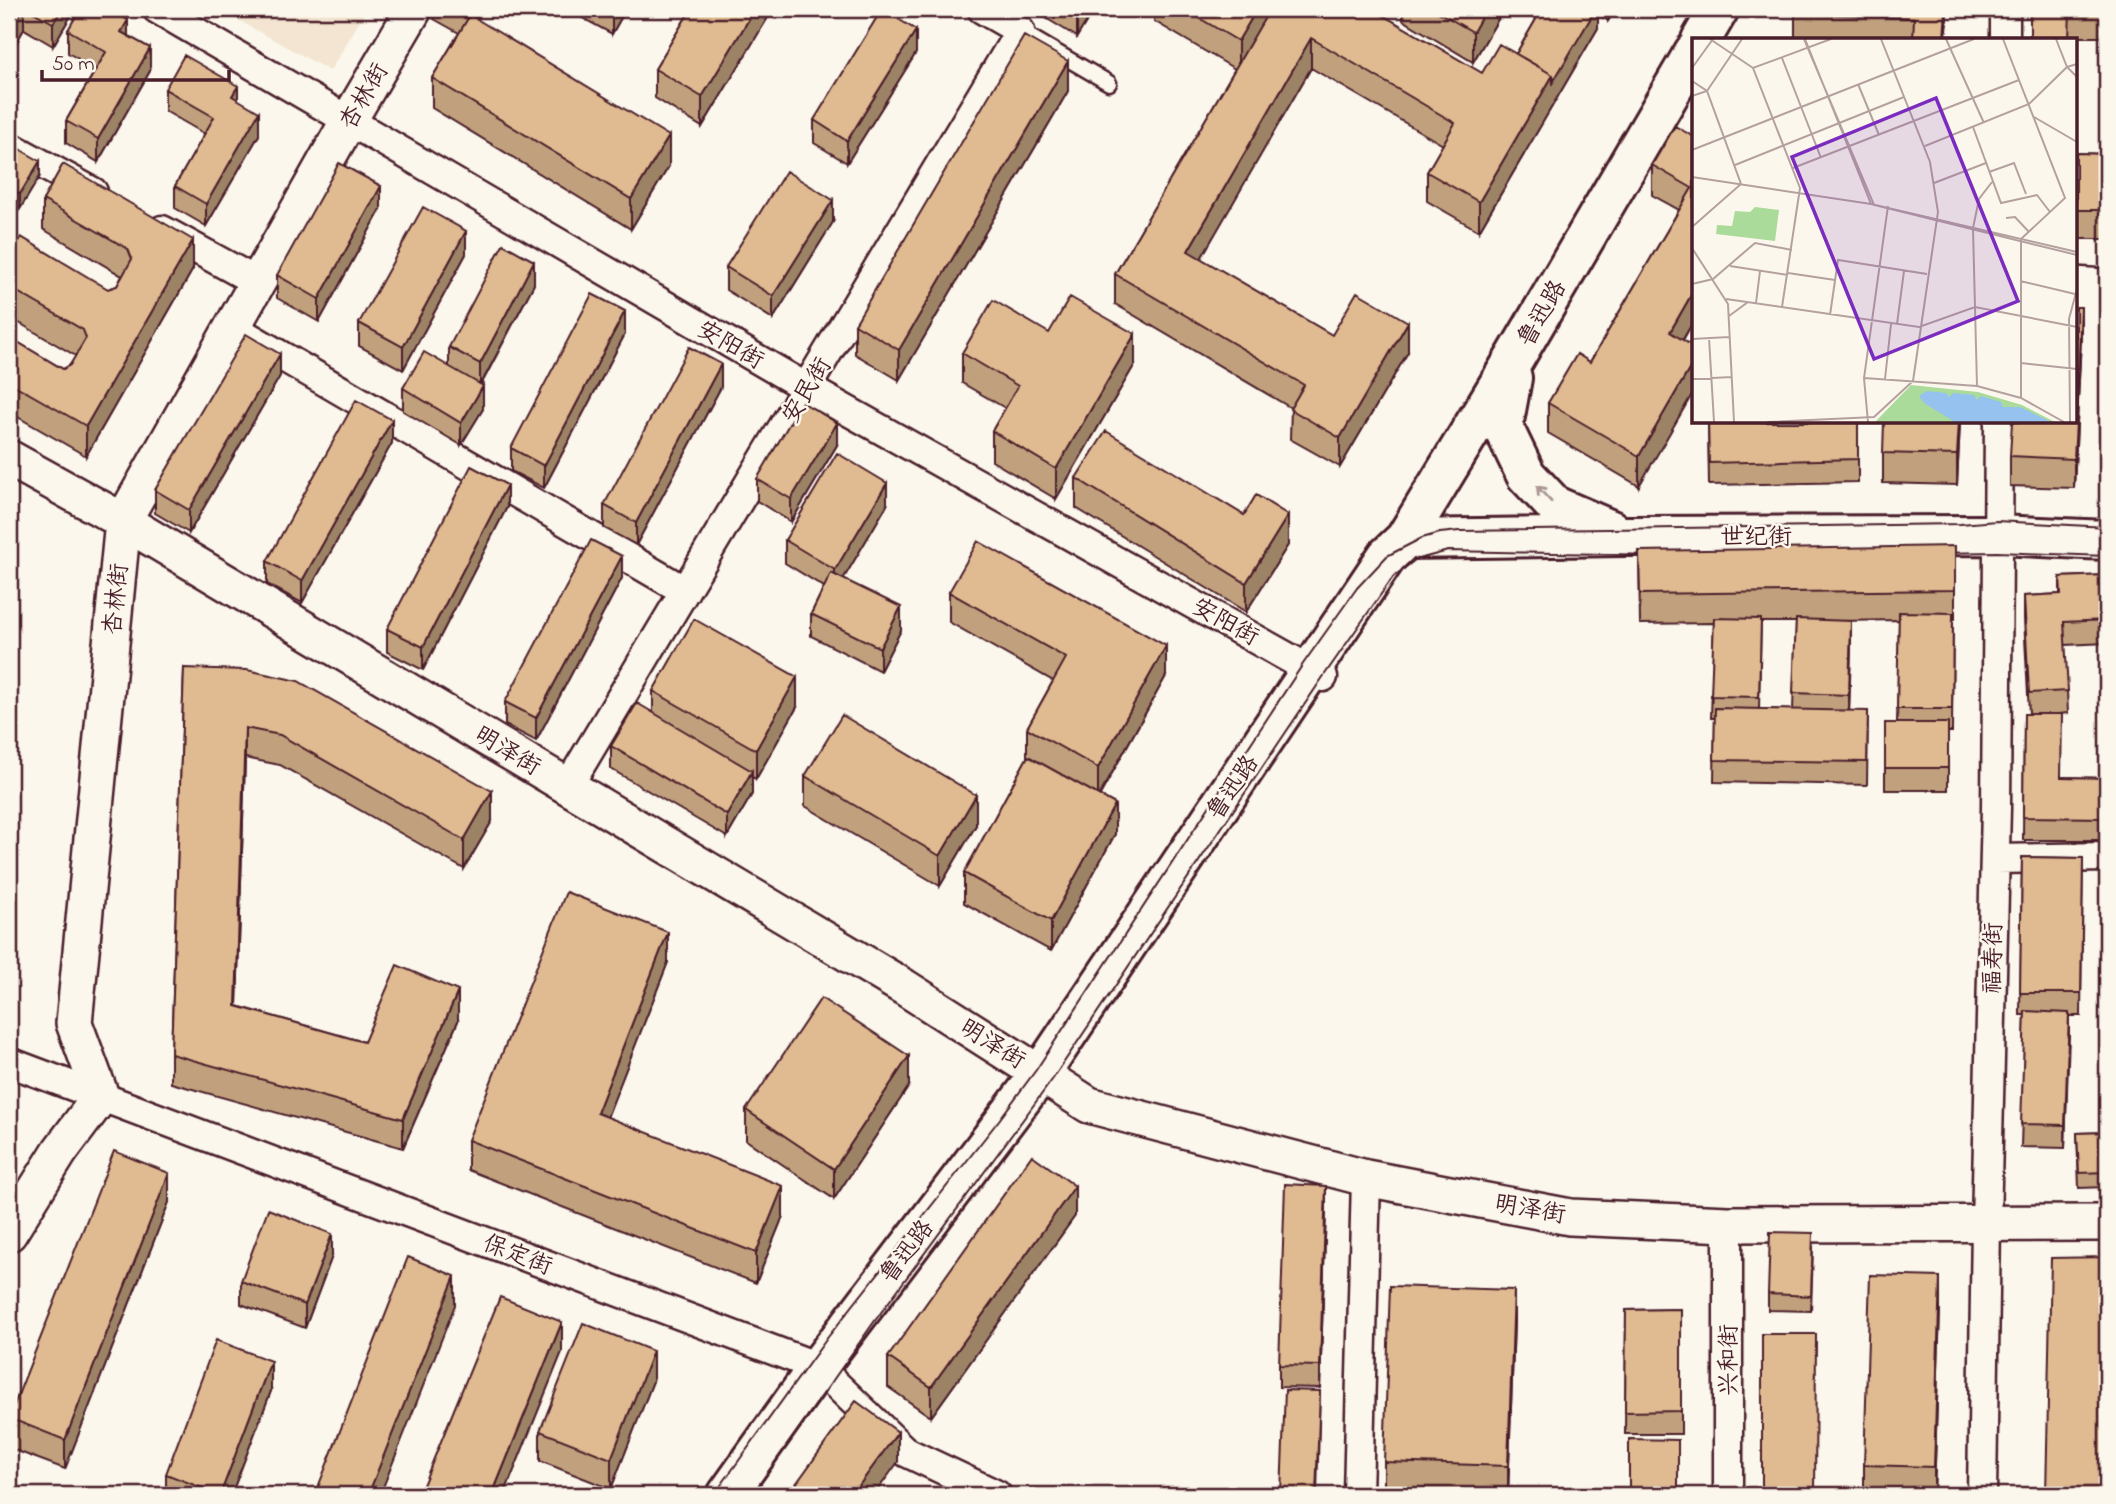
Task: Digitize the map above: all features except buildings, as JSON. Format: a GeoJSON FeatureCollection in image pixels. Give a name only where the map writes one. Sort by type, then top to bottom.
{"type":"FeatureCollection","features":[{"type":"Feature","properties":{"kind":"main road"},"geometry":{"type":"LineString","coordinates":[[1702,38],[1720,9]]}},
{"type":"Feature","properties":{"kind":"main road","name":"鲁迅路"},"geometry":{"type":"LineString","coordinates":[[727,1495],[818,1367],[1041,1073],[1317,673],[1387,556],[1405,539],[1692,55]]}},
{"type":"Feature","properties":{"kind":"main road"},"geometry":{"type":"LineString","coordinates":[[1516,356],[1503,427],[1526,475],[1555,506],[1626,536]]}},
{"type":"Feature","properties":{"kind":"main road","name":"世纪街"},"geometry":{"type":"LineString","coordinates":[[1405,539],[1999,535],[2107,540]]}},
{"type":"Feature","properties":{"kind":"street","name":"安阳街"},"geometry":{"type":"LineString","coordinates":[[157,9],[807,388],[1317,673]]}},
{"type":"Feature","properties":{"kind":"street","name":"杏林街"},"geometry":{"type":"LineString","coordinates":[[101,1096],[74,1023],[123,521],[414,9]]}},
{"type":"Feature","properties":{"kind":"street"},"geometry":{"type":"LineString","coordinates":[[982,9],[1020,31]]}},
{"type":"Feature","properties":{"kind":"street"},"geometry":{"type":"LineString","coordinates":[[2005,9],[2005,38]]}},
{"type":"Feature","properties":{"kind":"street","name":"安民街"},"geometry":{"type":"LineString","coordinates":[[568,786],[1020,31]]}},
{"type":"Feature","properties":{"kind":"street"},"geometry":{"type":"LineString","coordinates":[[9,146],[257,282]]}},
{"type":"Feature","properties":{"kind":"street"},"geometry":{"type":"LineString","coordinates":[[2078,251],[2107,253]]}},
{"type":"Feature","properties":{"kind":"street"},"geometry":{"type":"LineString","coordinates":[[232,328],[685,591]]}},
{"type":"Feature","properties":{"kind":"street","name":"福寿街"},"geometry":{"type":"LineString","coordinates":[[1982,1495],[1995,859],[1999,424]]}},
{"type":"Feature","properties":{"kind":"street","name":"明泽街"},"geometry":{"type":"LineString","coordinates":[[9,457],[123,521],[904,987],[1089,1105],[1366,1178],[1570,1217],[1728,1224],[2107,1223]]}},
{"type":"Feature","properties":{"kind":"street"},"geometry":{"type":"LineString","coordinates":[[1995,859],[2107,857]]}},
{"type":"Feature","properties":{"kind":"street","name":"保定街"},"geometry":{"type":"LineString","coordinates":[[9,1062],[818,1367],[906,1452],[997,1495]]}},
{"type":"Feature","properties":{"kind":"street"},"geometry":{"type":"LineString","coordinates":[[9,1233],[60,1151],[101,1096]]}},
{"type":"Feature","properties":{"kind":"street"},"geometry":{"type":"LineString","coordinates":[[1359,1495],[1366,1178]]}},
{"type":"Feature","properties":{"kind":"street","name":"兴和街"},"geometry":{"type":"LineString","coordinates":[[1728,1224],[1728,1495]]}},
{"type":"Feature","properties":{"kind":"lane"},"geometry":{"type":"LineString","coordinates":[[1020,31],[1109,83]]}},
{"type":"Feature","properties":{"kind":"shaded area"},"geometry":{"type":"Polygon","coordinates":[[[218,9],[367,9],[330,71],[218,9]]]}},
{"type":"Feature","properties":{"kind":"tram line"},"geometry":{"type":"LineString","coordinates":[[714,1495],[828,1337],[1036,1070],[1303,664],[1357,588],[1387,556],[1422,538],[1459,531],[1960,524],[1997,521],[2107,527]]}},
{"type":"Feature","properties":{"kind":"tram line"},"geometry":{"type":"LineString","coordinates":[[752,1495],[874,1322],[1052,1080],[1393,577],[1415,560],[1448,551],[1659,555]]}},
{"type":"Feature","properties":{"kind":"tram line"},"geometry":{"type":"LineString","coordinates":[[1935,553],[2107,556]]}}]}
